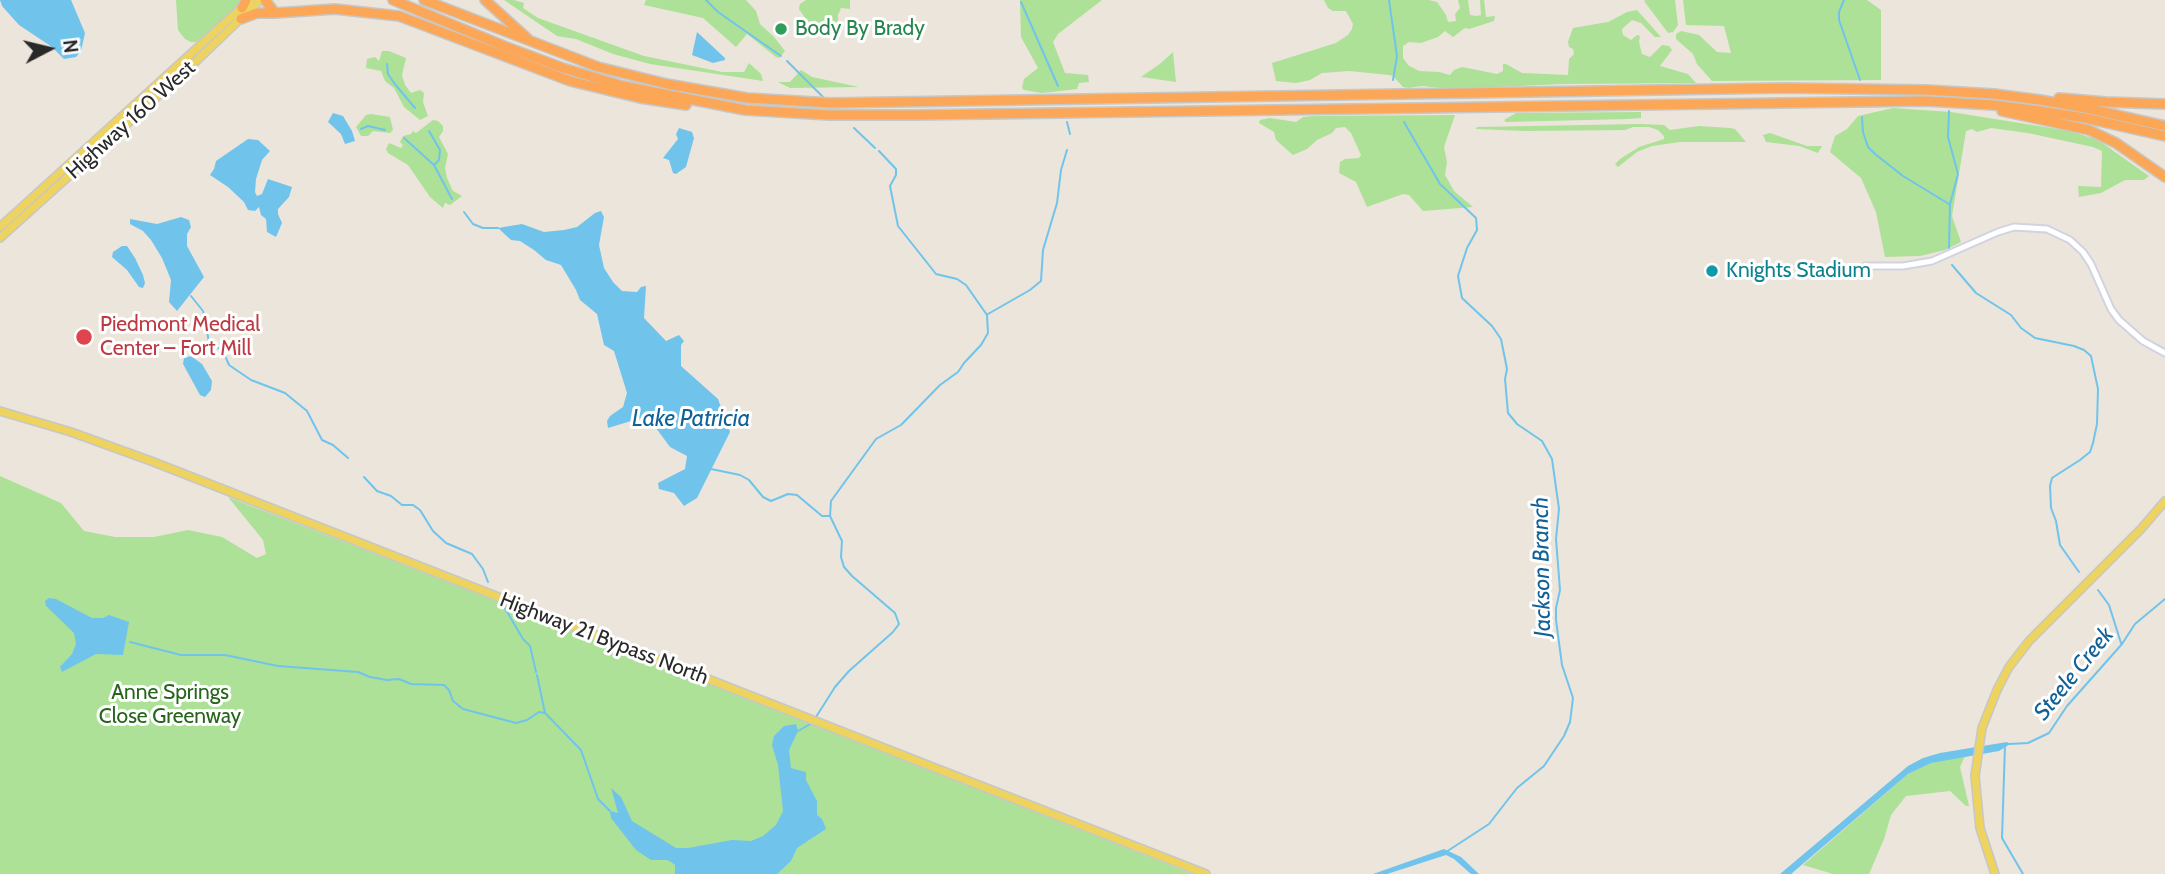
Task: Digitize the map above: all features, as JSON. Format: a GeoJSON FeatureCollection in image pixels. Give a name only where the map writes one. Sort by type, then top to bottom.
{"type":"FeatureCollection","features":[{"type":"Feature","properties":{"kind":"highway"},"geometry":{"type":"LineString","coordinates":[[262,0],[275,13]]}},
{"type":"Feature","properties":{"kind":"highway"},"geometry":{"type":"LineString","coordinates":[[393,0],[563,68],[623,86],[745,110],[853,115],[1850,102],[1966,103],[2085,118],[2165,136]]}},
{"type":"Feature","properties":{"kind":"highway"},"geometry":{"type":"LineString","coordinates":[[424,0],[598,67],[667,84],[747,98],[831,103],[1785,88],[2024,94],[2106,102],[2162,102]]}},
{"type":"Feature","properties":{"kind":"highway"},"geometry":{"type":"LineString","coordinates":[[485,0],[534,44]]}},
{"type":"Feature","properties":{"kind":"highway"},"geometry":{"type":"LineString","coordinates":[[241,19],[257,13],[344,9],[399,16],[582,84],[653,100],[705,107],[728,107]]}},
{"type":"Feature","properties":{"kind":"highway"},"geometry":{"type":"LineString","coordinates":[[1968,92],[2086,108],[2165,126]]}},
{"type":"Feature","properties":{"kind":"highway"},"geometry":{"type":"LineString","coordinates":[[1966,103],[2090,130],[2116,143],[2165,175]]}},
{"type":"Feature","properties":{"kind":"main road","name":"Highway 160 West"},"geometry":{"type":"LineString","coordinates":[[0,238],[262,0]]}},
{"type":"Feature","properties":{"kind":"main road","name":"Highway 160 West"},"geometry":{"type":"LineString","coordinates":[[0,227],[246,3]]}},
{"type":"Feature","properties":{"kind":"main road","name":"Highway 21 Bypass North"},"geometry":{"type":"LineString","coordinates":[[0,411],[71,432],[151,461],[1206,874]]}},
{"type":"Feature","properties":{"kind":"main road"},"geometry":{"type":"LineString","coordinates":[[1994,874],[1984,847],[1978,818],[1976,765],[1980,738],[1997,690],[2024,647],[2146,524],[2165,501]]}},
{"type":"Feature","properties":{"kind":"street"},"geometry":{"type":"LineString","coordinates":[[1865,266],[1917,264],[1937,259],[2006,229],[2022,226],[2047,229],[2070,240],[2083,252],[2119,320],[2142,341],[2165,353]]}},
{"type":"Feature","properties":{"kind":"green space"},"geometry":{"type":"Polygon","coordinates":[[[176,0],[240,0],[235,10],[196,42],[191,42],[178,30],[176,0]]]}},
{"type":"Feature","properties":{"kind":"green space"},"geometry":{"type":"Polygon","coordinates":[[[504,0],[524,3],[523,8],[538,18],[644,56],[722,72],[744,72],[749,63],[761,74],[763,81],[650,64],[613,54],[576,39],[557,36],[504,0]]]}},
{"type":"Feature","properties":{"kind":"green space"},"geometry":{"type":"Polygon","coordinates":[[[646,0],[746,0],[756,11],[760,24],[785,51],[779,58],[776,57],[747,34],[736,47],[703,18],[644,5],[646,0]]]}},
{"type":"Feature","properties":{"kind":"green space"},"geometry":{"type":"Polygon","coordinates":[[[806,0],[850,0],[850,9],[841,8],[838,27],[827,30],[808,22],[799,9],[800,4],[806,0]]]}},
{"type":"Feature","properties":{"kind":"green space"},"geometry":{"type":"Polygon","coordinates":[[[1020,0],[1102,0],[1058,34],[1053,42],[1065,73],[1088,75],[1089,82],[1079,83],[1077,89],[1042,93],[1022,88],[1024,79],[1038,68],[1021,37],[1020,0]]]}},
{"type":"Feature","properties":{"kind":"green space"},"geometry":{"type":"Polygon","coordinates":[[[1324,0],[1429,0],[1437,2],[1448,22],[1456,21],[1455,14],[1460,8],[1458,0],[1468,0],[1470,15],[1477,16],[1481,15],[1480,0],[1484,0],[1486,17],[1495,16],[1494,21],[1465,28],[1453,37],[1445,31],[1438,37],[1421,43],[1409,42],[1403,46],[1403,58],[1408,65],[1419,71],[1450,75],[1462,67],[1497,74],[1503,71],[1503,64],[1506,64],[1522,73],[1568,75],[1569,59],[1574,54],[1568,42],[1573,28],[1608,22],[1637,10],[1661,37],[1655,37],[1641,23],[1632,20],[1622,29],[1623,35],[1631,40],[1637,35],[1640,36],[1642,54],[1650,57],[1662,45],[1669,46],[1672,50],[1660,66],[1688,74],[1696,83],[1408,88],[1403,87],[1393,76],[1349,71],[1322,73],[1310,80],[1296,83],[1276,81],[1272,63],[1336,43],[1352,29],[1353,24],[1346,11],[1333,11],[1324,0]]]}},
{"type":"Feature","properties":{"kind":"green space"},"geometry":{"type":"Polygon","coordinates":[[[1675,0],[1678,25],[1673,32],[1668,33],[1644,1],[1675,0]]]}},
{"type":"Feature","properties":{"kind":"green space"},"geometry":{"type":"Polygon","coordinates":[[[1683,0],[1867,0],[1881,10],[1881,80],[1712,81],[1697,64],[1693,54],[1676,39],[1676,34],[1681,31],[1699,35],[1717,52],[1731,53],[1724,26],[1686,25],[1683,0]]]}},
{"type":"Feature","properties":{"kind":"green space"},"geometry":{"type":"Polygon","coordinates":[[[382,51],[406,58],[402,75],[405,85],[411,93],[420,90],[424,93],[423,102],[428,116],[420,120],[404,107],[381,71],[366,68],[367,59],[375,57],[379,61],[382,51]]]}},
{"type":"Feature","properties":{"kind":"green space"},"geometry":{"type":"Polygon","coordinates":[[[1173,52],[1176,82],[1141,77],[1161,63],[1173,52]]]}},
{"type":"Feature","properties":{"kind":"green space"},"geometry":{"type":"Polygon","coordinates":[[[801,70],[812,77],[859,87],[790,88],[778,82],[790,82],[801,70]]]}},
{"type":"Feature","properties":{"kind":"green space"},"geometry":{"type":"Polygon","coordinates":[[[1893,108],[1951,112],[2070,131],[2098,140],[2149,176],[2144,180],[2125,180],[2101,193],[2079,197],[2078,186],[2101,187],[2102,151],[2028,133],[1991,128],[1977,132],[1972,129],[1966,131],[1952,216],[1961,242],[1945,250],[1920,256],[1885,257],[1876,212],[1861,178],[1830,152],[1835,136],[1847,129],[1858,116],[1893,108]]]}},
{"type":"Feature","properties":{"kind":"green space"},"geometry":{"type":"Polygon","coordinates":[[[1641,112],[1641,118],[1627,119],[1504,120],[1516,113],[1641,112]]]}},
{"type":"Feature","properties":{"kind":"green space"},"geometry":{"type":"Polygon","coordinates":[[[366,115],[390,117],[393,130],[390,133],[373,131],[368,136],[361,136],[356,127],[366,115]]]}},
{"type":"Feature","properties":{"kind":"green space"},"geometry":{"type":"Polygon","coordinates":[[[1455,115],[1444,147],[1447,162],[1445,175],[1454,191],[1473,207],[1423,211],[1409,195],[1403,194],[1367,207],[1356,182],[1339,173],[1340,162],[1359,158],[1361,155],[1351,133],[1345,127],[1336,128],[1307,149],[1293,155],[1276,140],[1274,132],[1259,123],[1260,120],[1270,118],[1296,122],[1303,117],[1314,116],[1455,115]]]}},
{"type":"Feature","properties":{"kind":"green space"},"geometry":{"type":"Polygon","coordinates":[[[433,120],[443,126],[439,137],[448,154],[445,168],[447,178],[453,191],[462,196],[450,205],[445,203],[443,208],[430,197],[408,165],[386,149],[389,143],[401,148],[403,136],[413,131],[416,133],[433,120]]]}},
{"type":"Feature","properties":{"kind":"green space"},"geometry":{"type":"Polygon","coordinates":[[[1664,125],[1670,130],[1699,126],[1730,128],[1735,129],[1746,142],[1680,142],[1652,146],[1637,152],[1618,167],[1615,164],[1620,159],[1639,147],[1664,139],[1664,136],[1649,127],[1625,130],[1476,129],[1477,127],[1664,125]]]}},
{"type":"Feature","properties":{"kind":"green space"},"geometry":{"type":"Polygon","coordinates":[[[1770,133],[1807,146],[1822,146],[1818,153],[1799,146],[1766,142],[1763,135],[1770,133]]]}},
{"type":"Feature","properties":{"kind":"green space","name":"Anne Springs Close Greenway"},"geometry":{"type":"Polygon","coordinates":[[[0,476],[61,503],[84,531],[115,537],[154,537],[188,530],[222,537],[257,558],[266,554],[263,540],[228,497],[1192,874],[0,874],[0,476]]]}},
{"type":"Feature","properties":{"kind":"green space"},"geometry":{"type":"Polygon","coordinates":[[[1965,756],[1960,767],[1969,806],[1950,791],[1906,796],[1891,815],[1869,874],[1833,874],[1803,865],[1908,774],[1930,763],[1965,756]]]}},
{"type":"Feature","properties":{"kind":"water"},"geometry":{"type":"Polygon","coordinates":[[[0,0],[71,0],[85,33],[81,51],[76,57],[64,59],[52,47],[19,25],[0,0]]]}},
{"type":"Feature","properties":{"kind":"water"},"geometry":{"type":"Polygon","coordinates":[[[697,32],[725,60],[713,63],[692,55],[697,32]]]}},
{"type":"Feature","properties":{"kind":"water"},"geometry":{"type":"Polygon","coordinates":[[[333,113],[343,116],[355,141],[345,144],[341,134],[328,122],[333,113]]]}},
{"type":"Feature","properties":{"kind":"water"},"geometry":{"type":"Polygon","coordinates":[[[679,128],[692,132],[694,138],[686,167],[676,174],[673,173],[669,160],[663,158],[678,139],[676,134],[679,128]]]}},
{"type":"Feature","properties":{"kind":"water"},"geometry":{"type":"Polygon","coordinates":[[[248,139],[258,140],[270,151],[262,160],[256,179],[257,196],[262,194],[268,179],[292,187],[289,197],[278,209],[282,223],[276,237],[267,232],[266,219],[261,215],[259,207],[255,211],[248,210],[244,202],[228,187],[210,175],[216,161],[248,139]]]}},
{"type":"Feature","properties":{"kind":"water","name":"Lake Patricia"},"geometry":{"type":"Polygon","coordinates":[[[601,211],[604,217],[599,245],[604,268],[622,291],[637,292],[646,286],[644,318],[666,341],[679,335],[684,341],[681,345],[681,366],[718,399],[730,432],[697,498],[684,506],[674,493],[659,489],[658,483],[685,469],[687,456],[670,447],[653,424],[641,418],[608,428],[607,421],[623,407],[627,393],[614,351],[604,345],[597,314],[580,300],[561,265],[546,260],[520,241],[511,240],[498,228],[522,224],[544,232],[564,230],[577,227],[601,211]]]}},
{"type":"Feature","properties":{"kind":"water"},"geometry":{"type":"Polygon","coordinates":[[[181,217],[189,220],[191,227],[187,234],[187,246],[204,277],[177,311],[169,302],[171,280],[162,258],[143,231],[130,224],[130,219],[157,224],[181,217]]]}},
{"type":"Feature","properties":{"kind":"water"},"geometry":{"type":"Polygon","coordinates":[[[127,246],[135,258],[143,275],[143,288],[139,287],[127,270],[112,257],[113,252],[127,246]]]}},
{"type":"Feature","properties":{"kind":"water"},"geometry":{"type":"Polygon","coordinates":[[[191,356],[202,364],[212,381],[211,390],[205,397],[200,395],[183,364],[184,358],[191,356]]]}},
{"type":"Feature","properties":{"kind":"water"},"geometry":{"type":"Polygon","coordinates":[[[49,598],[92,618],[109,615],[129,622],[123,655],[96,654],[62,672],[60,667],[72,654],[76,644],[74,633],[46,606],[45,601],[49,598]]]}},
{"type":"Feature","properties":{"kind":"water"},"geometry":{"type":"Polygon","coordinates":[[[796,724],[798,731],[789,750],[791,768],[806,772],[806,780],[817,801],[817,815],[826,829],[797,848],[791,861],[777,874],[675,874],[675,865],[671,862],[651,860],[636,850],[611,818],[610,811],[618,813],[611,788],[621,797],[632,821],[676,848],[732,840],[751,841],[763,836],[776,825],[783,811],[778,765],[772,745],[774,736],[784,726],[796,724]]]}},
{"type":"Feature","properties":{"kind":"water"},"geometry":{"type":"Polygon","coordinates":[[[2007,742],[2010,744],[1999,751],[1931,763],[1908,774],[1791,874],[1780,874],[1908,766],[1940,753],[2007,742]]]}},
{"type":"Feature","properties":{"kind":"water"},"geometry":{"type":"Polygon","coordinates":[[[1444,849],[1461,857],[1479,874],[1471,874],[1446,855],[1387,874],[1373,874],[1444,849]]]}},
{"type":"Feature","properties":{"kind":"waterway"},"geometry":{"type":"LineString","coordinates":[[706,0],[718,12],[781,56]]}},
{"type":"Feature","properties":{"kind":"waterway","name":"Jackson Branch"},"geometry":{"type":"LineString","coordinates":[[1389,0],[1397,56],[1393,80]]}},
{"type":"Feature","properties":{"kind":"waterway"},"geometry":{"type":"LineString","coordinates":[[1844,0],[1839,20],[1860,80]]}},
{"type":"Feature","properties":{"kind":"waterway"},"geometry":{"type":"LineString","coordinates":[[1021,2],[1058,86]]}},
{"type":"Feature","properties":{"kind":"waterway"},"geometry":{"type":"LineString","coordinates":[[787,61],[823,97]]}},
{"type":"Feature","properties":{"kind":"waterway"},"geometry":{"type":"LineString","coordinates":[[387,64],[388,74],[415,108]]}},
{"type":"Feature","properties":{"kind":"waterway"},"geometry":{"type":"LineString","coordinates":[[1949,111],[1948,137],[1958,174],[1950,204],[1949,248]]}},
{"type":"Feature","properties":{"kind":"waterway"},"geometry":{"type":"LineString","coordinates":[[1862,117],[1868,147],[1903,176],[1949,204]]}},
{"type":"Feature","properties":{"kind":"waterway"},"geometry":{"type":"LineString","coordinates":[[1067,122],[1070,134]]}},
{"type":"Feature","properties":{"kind":"waterway","name":"Jackson Branch"},"geometry":{"type":"LineString","coordinates":[[1404,122],[1440,184],[1476,218],[1477,230],[1467,248],[1458,276],[1462,298],[1492,326],[1501,339],[1507,369],[1505,379],[1508,413],[1517,424],[1542,441],[1552,459],[1559,509],[1556,539],[1560,590],[1556,620],[1562,665],[1573,698],[1570,722],[1544,766],[1517,788],[1489,824],[1446,852]]}},
{"type":"Feature","properties":{"kind":"waterway"},"geometry":{"type":"LineString","coordinates":[[361,129],[368,126],[385,130]]}},
{"type":"Feature","properties":{"kind":"waterway"},"geometry":{"type":"LineString","coordinates":[[854,128],[875,148]]}},
{"type":"Feature","properties":{"kind":"waterway"},"geometry":{"type":"LineString","coordinates":[[429,131],[440,150],[439,160],[435,164]]}},
{"type":"Feature","properties":{"kind":"waterway"},"geometry":{"type":"LineString","coordinates":[[404,138],[434,165],[452,199]]}},
{"type":"Feature","properties":{"kind":"waterway"},"geometry":{"type":"LineString","coordinates":[[988,314],[1041,281],[1043,250],[1057,203],[1061,170],[1067,150]]}},
{"type":"Feature","properties":{"kind":"waterway"},"geometry":{"type":"LineString","coordinates":[[816,717],[849,671],[899,624],[895,613],[844,567],[841,557],[842,541],[830,516],[831,501],[876,439],[901,425],[940,385],[958,372],[988,333],[987,315],[966,285],[957,279],[936,274],[898,226],[890,186],[896,169],[879,151]]}},
{"type":"Feature","properties":{"kind":"waterway"},"geometry":{"type":"LineString","coordinates":[[464,212],[473,224],[483,228],[498,228]]}},
{"type":"Feature","properties":{"kind":"waterway"},"geometry":{"type":"LineString","coordinates":[[1952,265],[1976,293],[2011,315],[2021,328],[2035,338],[2074,346],[2091,356],[2098,389],[2097,424],[2093,443],[2090,452],[2052,478],[2050,486],[2051,508],[2060,545],[2079,572]]}},
{"type":"Feature","properties":{"kind":"waterway"},"geometry":{"type":"LineString","coordinates":[[191,296],[203,311],[209,342],[223,351],[229,365],[251,380],[285,393],[307,411],[322,440],[333,445],[348,458]]}},
{"type":"Feature","properties":{"kind":"waterway"},"geometry":{"type":"LineString","coordinates":[[711,469],[740,475],[771,501],[788,494],[797,495],[822,516],[829,516]]}},
{"type":"Feature","properties":{"kind":"waterway"},"geometry":{"type":"LineString","coordinates":[[364,477],[377,491],[391,496],[402,505],[413,505],[420,510],[433,531],[446,543],[472,554],[483,569],[488,582]]}},
{"type":"Feature","properties":{"kind":"waterway"},"geometry":{"type":"LineString","coordinates":[[2098,590],[2109,605],[2121,643]]}},
{"type":"Feature","properties":{"kind":"waterway","name":"Steele Creek"},"geometry":{"type":"LineString","coordinates":[[2009,744],[2028,743],[2049,733],[2067,706],[2122,644],[2135,624],[2165,599]]}},
{"type":"Feature","properties":{"kind":"waterway"},"geometry":{"type":"LineString","coordinates":[[503,605],[530,646],[536,672]]}},
{"type":"Feature","properties":{"kind":"waterway"},"geometry":{"type":"LineString","coordinates":[[130,642],[181,655],[225,655],[278,666],[358,672],[370,677],[399,679],[411,684],[444,685],[453,701],[463,709],[516,723],[539,712],[545,713]]}},
{"type":"Feature","properties":{"kind":"waterway"},"geometry":{"type":"LineString","coordinates":[[537,675],[545,713],[581,750],[598,799],[610,811]]}},
{"type":"Feature","properties":{"kind":"waterway"},"geometry":{"type":"LineString","coordinates":[[798,731],[812,723]]}},
{"type":"Feature","properties":{"kind":"waterway"},"geometry":{"type":"LineString","coordinates":[[2005,745],[2002,838],[2023,874]]}},
{"type":"Feature","properties":{"kind":"place","name":"Body By Brady"},"geometry":{"type":"Point","coordinates":[781,29]}},
{"type":"Feature","properties":{"kind":"place","name":"Knights Stadium"},"geometry":{"type":"Point","coordinates":[1712,271]}},
{"type":"Feature","properties":{"kind":"place","name":"Piedmont Medical Center – Fort Mill"},"geometry":{"type":"Point","coordinates":[84,337]}}]}
